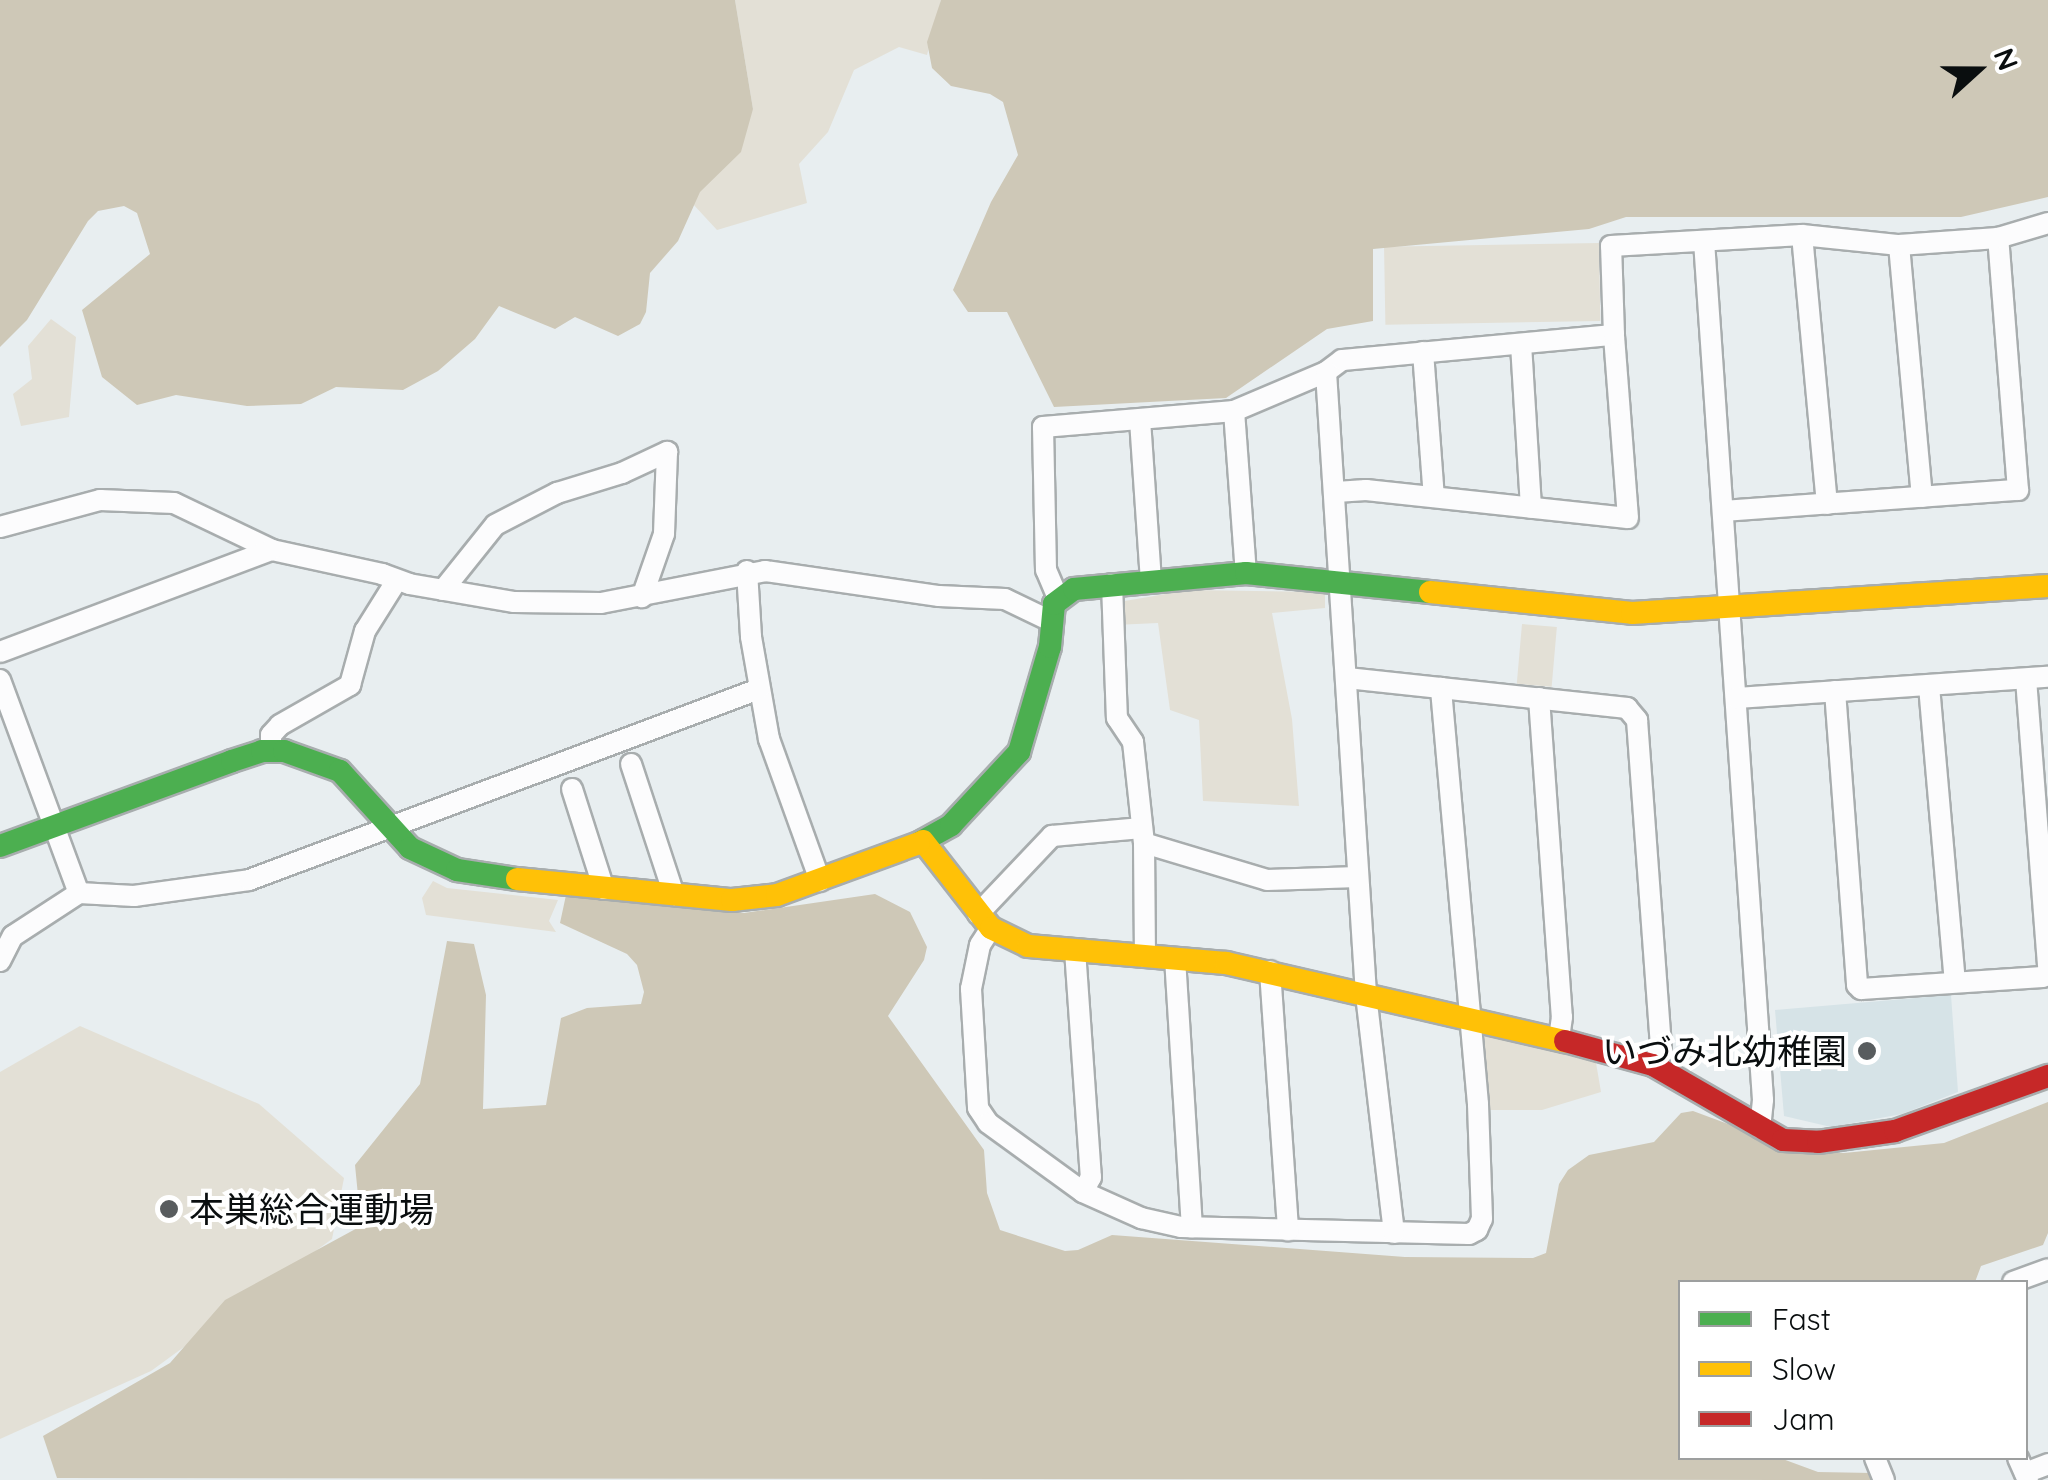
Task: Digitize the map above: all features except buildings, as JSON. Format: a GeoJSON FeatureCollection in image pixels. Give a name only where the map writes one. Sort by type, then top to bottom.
{"type":"FeatureCollection","features":[{"type":"Feature","properties":{"kind":"street"},"geometry":{"type":"LineString","coordinates":[[1336,492],[1366,490],[1628,518],[1611,246],[1802,234],[1899,245],[1998,238],[2048,223]]}},
{"type":"Feature","properties":{"kind":"street"},"geometry":{"type":"LineString","coordinates":[[1802,234],[1827,504]]}},
{"type":"Feature","properties":{"kind":"street"},"geometry":{"type":"LineString","coordinates":[[1723,511],[2018,490],[1998,238]]}},
{"type":"Feature","properties":{"kind":"street"},"geometry":{"type":"LineString","coordinates":[[1704,241],[1763,1100],[1760,1128]]}},
{"type":"Feature","properties":{"kind":"street"},"geometry":{"type":"LineString","coordinates":[[1899,245],[1922,497]]}},
{"type":"Feature","properties":{"kind":"street"},"geometry":{"type":"LineString","coordinates":[[0,846],[200,772],[271,751],[318,760],[340,771],[370,798],[410,848],[456,870],[732,900],[776,895],[820,882],[923,841],[951,825],[1020,752],[1044,674],[1058,598],[1046,570],[1043,428],[1234,412],[1326,372],[1342,360],[1614,335]]}},
{"type":"Feature","properties":{"kind":"street"},"geometry":{"type":"LineString","coordinates":[[1522,344],[1531,508]]}},
{"type":"Feature","properties":{"kind":"street"},"geometry":{"type":"LineString","coordinates":[[1422,352],[1434,497]]}},
{"type":"Feature","properties":{"kind":"street"},"geometry":{"type":"LineString","coordinates":[[1326,372],[1366,994],[1394,1233]]}},
{"type":"Feature","properties":{"kind":"street"},"geometry":{"type":"LineString","coordinates":[[1234,412],[1246,574]]}},
{"type":"Feature","properties":{"kind":"street"},"geometry":{"type":"LineString","coordinates":[[1140,420],[1151,581]]}},
{"type":"Feature","properties":{"kind":"street"},"geometry":{"type":"LineString","coordinates":[[444,590],[496,525],[557,493],[622,473],[667,452],[664,534],[642,597]]}},
{"type":"Feature","properties":{"kind":"street"},"geometry":{"type":"LineString","coordinates":[[0,528],[100,500],[174,503],[272,550],[444,590],[543,605],[642,597],[748,571],[939,596],[1004,599],[1053,622]]}},
{"type":"Feature","properties":{"kind":"street"},"geometry":{"type":"LineString","coordinates":[[0,652],[272,550]]}},
{"type":"Feature","properties":{"kind":"street"},"geometry":{"type":"LineString","coordinates":[[748,571],[759,690],[769,739],[820,882]]}},
{"type":"Feature","properties":{"kind":"street"},"geometry":{"type":"LineString","coordinates":[[1058,598],[1074,588],[1246,574],[1632,614],[2048,586]]}},
{"type":"Feature","properties":{"kind":"street"},"geometry":{"type":"LineString","coordinates":[[271,751],[271,736],[280,725],[350,685],[359,666],[365,631],[398,580]]}},
{"type":"Feature","properties":{"kind":"street"},"geometry":{"type":"LineString","coordinates":[[1112,584],[1117,718],[1133,742],[1143,836],[1145,957]]}},
{"type":"Feature","properties":{"kind":"street"},"geometry":{"type":"LineString","coordinates":[[1736,698],[2048,677]]}},
{"type":"Feature","properties":{"kind":"street"},"geometry":{"type":"LineString","coordinates":[[1347,678],[1627,708],[1638,720],[1661,1045],[1653,1064]]}},
{"type":"Feature","properties":{"kind":"street"},"geometry":{"type":"LineString","coordinates":[[1836,692],[1858,985],[1861,989],[2043,977],[2048,970],[2026,679]]}},
{"type":"Feature","properties":{"kind":"street"},"geometry":{"type":"LineString","coordinates":[[0,680],[78,893]]}},
{"type":"Feature","properties":{"kind":"street"},"geometry":{"type":"LineString","coordinates":[[1929,686],[1956,982]]}},
{"type":"Feature","properties":{"kind":"street"},"geometry":{"type":"LineString","coordinates":[[1358,876],[1267,880],[1143,836],[1052,836],[984,921],[971,989],[978,1108],[988,1123],[1083,1192],[1141,1218],[1192,1228],[1469,1234],[1482,1219],[1441,688]]}},
{"type":"Feature","properties":{"kind":"street"},"geometry":{"type":"LineString","coordinates":[[0,961],[13,936],[78,893],[134,896],[248,880],[759,690]]}},
{"type":"Feature","properties":{"kind":"street"},"geometry":{"type":"LineString","coordinates":[[1539,698],[1562,1017],[1559,1040]]}},
{"type":"Feature","properties":{"kind":"street"},"geometry":{"type":"LineString","coordinates":[[630,764],[674,895]]}},
{"type":"Feature","properties":{"kind":"street"},"geometry":{"type":"LineString","coordinates":[[572,788],[604,888]]}},
{"type":"Feature","properties":{"kind":"street"},"geometry":{"type":"LineString","coordinates":[[923,841],[984,921],[1028,946],[1176,958],[1270,971],[1653,1064],[1783,1140],[1865,1138],[2048,1076]]}},
{"type":"Feature","properties":{"kind":"street"},"geometry":{"type":"LineString","coordinates":[[1075,950],[1091,1177],[1083,1192]]}},
{"type":"Feature","properties":{"kind":"street"},"geometry":{"type":"LineString","coordinates":[[1176,958],[1192,1228]]}},
{"type":"Feature","properties":{"kind":"street"},"geometry":{"type":"LineString","coordinates":[[1270,971],[1288,1230]]}},
{"type":"Feature","properties":{"kind":"street"},"geometry":{"type":"LineString","coordinates":[[2018,1280],[2048,1269]]}},
{"type":"Feature","properties":{"kind":"street"},"geometry":{"type":"LineString","coordinates":[[2024,1470],[2048,1464]]}},
{"type":"Feature","properties":{"kind":"shaded area"},"geometry":{"type":"Polygon","coordinates":[[[0,0],[735,0],[753,109],[741,152],[700,192],[678,241],[650,273],[646,312],[640,324],[618,336],[575,317],[555,329],[499,306],[475,339],[438,371],[403,390],[336,387],[301,404],[247,406],[176,395],[137,405],[102,377],[82,310],[150,254],[137,213],[124,206],[98,211],[88,221],[27,320],[0,347],[0,0]]]}},
{"type":"Feature","properties":{"kind":"shaded area"},"geometry":{"type":"Polygon","coordinates":[[[735,0],[941,0],[927,55],[899,47],[854,70],[828,132],[799,164],[807,203],[717,230],[692,203],[753,109],[735,0]]]}},
{"type":"Feature","properties":{"kind":"shaded area"},"geometry":{"type":"Polygon","coordinates":[[[941,0],[2048,0],[2048,197],[1961,217],[1626,217],[1589,229],[1373,249],[1373,321],[1327,329],[1226,398],[1054,407],[1007,312],[968,312],[953,290],[991,202],[1018,155],[1003,102],[990,94],[951,86],[932,68],[927,42],[941,0]]]}},
{"type":"Feature","properties":{"kind":"shaded area"},"geometry":{"type":"Polygon","coordinates":[[[1599,243],[1600,321],[1385,325],[1384,247],[1599,243]]]}},
{"type":"Feature","properties":{"kind":"shaded area"},"geometry":{"type":"Polygon","coordinates":[[[51,319],[76,337],[69,417],[21,426],[13,394],[32,379],[28,346],[51,319]]]}},
{"type":"Feature","properties":{"kind":"shaded area"},"geometry":{"type":"Polygon","coordinates":[[[1189,590],[1325,592],[1325,608],[1272,613],[1292,719],[1299,806],[1203,801],[1199,720],[1170,710],[1158,623],[1115,625],[1113,603],[1189,590]]]}},
{"type":"Feature","properties":{"kind":"shaded area"},"geometry":{"type":"Polygon","coordinates":[[[1522,624],[1557,627],[1552,687],[1517,684],[1522,624]]]}},
{"type":"Feature","properties":{"kind":"shaded area"},"geometry":{"type":"Polygon","coordinates":[[[433,881],[447,888],[558,900],[549,921],[556,932],[426,915],[422,898],[433,881]]]}},
{"type":"Feature","properties":{"kind":"shaded area"},"geometry":{"type":"Polygon","coordinates":[[[875,894],[910,912],[927,947],[924,960],[888,1016],[984,1150],[987,1193],[1000,1230],[1065,1251],[1078,1250],[1112,1235],[1405,1257],[1533,1258],[1546,1253],[1559,1184],[1568,1170],[1589,1155],[1654,1142],[1681,1113],[1693,1111],[1798,1150],[1844,1153],[1944,1143],[2048,1102],[2048,1233],[2043,1245],[1981,1266],[1976,1280],[1678,1280],[1678,1460],[1785,1460],[1818,1472],[1873,1473],[1875,1480],[57,1478],[43,1436],[170,1363],[225,1300],[361,1226],[355,1165],[420,1084],[447,941],[474,944],[486,995],[483,1109],[546,1105],[561,1018],[587,1008],[641,1004],[644,992],[637,965],[627,954],[560,923],[566,895],[744,913],[875,894]]]}},
{"type":"Feature","properties":{"kind":"shaded area","name":"いづみ北幼稚園"},"geometry":{"type":"Polygon","coordinates":[[[1951,995],[1958,1092],[1902,1114],[1831,1127],[1784,1116],[1775,1010],[1951,995]]]}},
{"type":"Feature","properties":{"kind":"shaded area","name":"本巣総合運動場"},"geometry":{"type":"Polygon","coordinates":[[[80,1026],[259,1104],[344,1178],[332,1239],[151,1371],[0,1439],[0,1072],[80,1026]]]}},
{"type":"Feature","properties":{"kind":"shaded area"},"geometry":{"type":"Polygon","coordinates":[[[1483,1036],[1595,1057],[1601,1092],[1542,1110],[1485,1110],[1483,1036]]]}},
{"type":"Feature","properties":{"kind":"traffic: fast"},"geometry":{"type":"LineString","coordinates":[[919,843],[951,825],[1019,752],[1050,647],[1054,604],[1074,589],[1246,573],[1430,592]]}},
{"type":"Feature","properties":{"kind":"traffic: fast"},"geometry":{"type":"LineString","coordinates":[[0,846],[232,761],[262,751],[284,751],[340,771],[410,848],[457,870],[517,879]]}},
{"type":"Feature","properties":{"kind":"traffic: slow"},"geometry":{"type":"LineString","coordinates":[[1430,592],[1632,613],[2048,586]]}},
{"type":"Feature","properties":{"kind":"traffic: slow"},"geometry":{"type":"LineString","coordinates":[[923,841],[991,928],[1028,946],[1226,963],[1565,1041]]}},
{"type":"Feature","properties":{"kind":"traffic: slow"},"geometry":{"type":"LineString","coordinates":[[517,879],[732,900],[777,895],[919,843]]}},
{"type":"Feature","properties":{"kind":"traffic: jam"},"geometry":{"type":"LineString","coordinates":[[1565,1041],[1653,1065],[1783,1140],[1818,1142],[1895,1131],[2048,1076]]}},
{"type":"Feature","properties":{"kind":"place","name":"いづみ北幼稚園"},"geometry":{"type":"Point","coordinates":[1867,1051]}},
{"type":"Feature","properties":{"kind":"place","name":"本巣総合運動場"},"geometry":{"type":"Point","coordinates":[169,1209]}}]}
